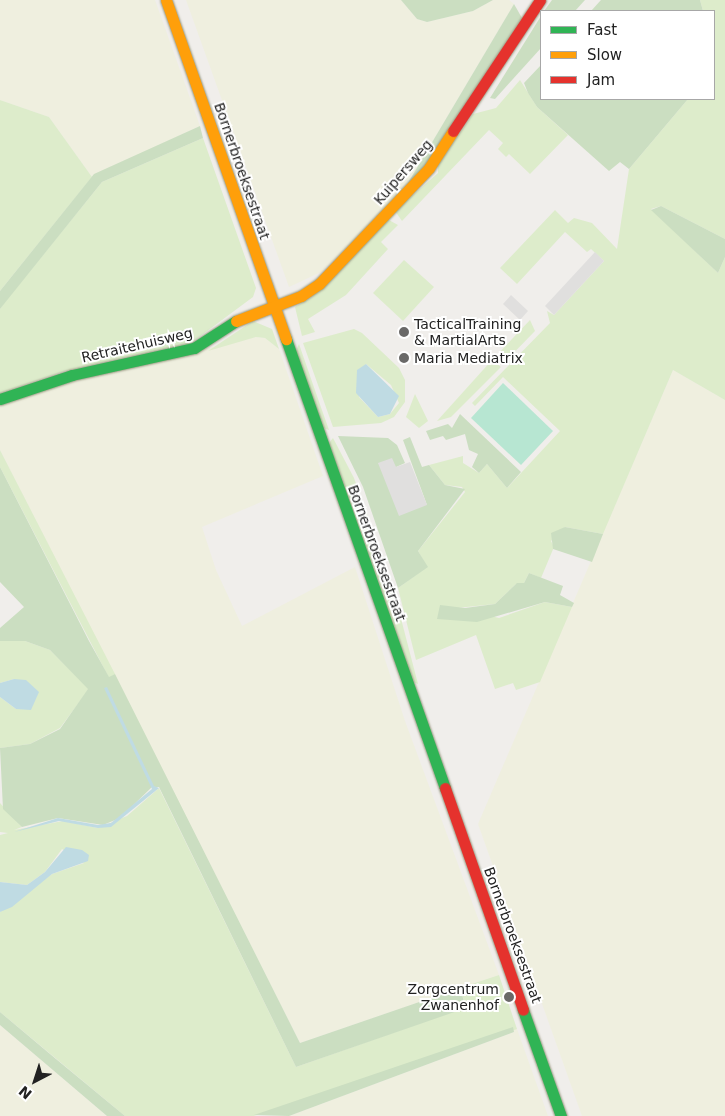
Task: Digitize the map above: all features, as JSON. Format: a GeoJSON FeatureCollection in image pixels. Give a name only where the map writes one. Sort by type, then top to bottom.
{"type":"FeatureCollection","features":[{"type":"Feature","properties":{"kind":"main road","name":"Bornerbroeksestraat"},"geometry":{"type":"LineString","coordinates":[[166,0],[561,1116]]}},
{"type":"Feature","properties":{"kind":"main road","name":"Kuipersweg"},"geometry":{"type":"LineString","coordinates":[[273,306],[319,284],[429,168],[540,0]]}},
{"type":"Feature","properties":{"kind":"main road","name":"Retraitehuisweg"},"geometry":{"type":"LineString","coordinates":[[0,399],[72,375],[194,348],[245,316],[273,306]]}},
{"type":"Feature","properties":{"kind":"green space"},"geometry":{"type":"Polygon","coordinates":[[[0,0],[155,0],[200,126],[92,177],[49,117],[0,100],[0,0]]]}},
{"type":"Feature","properties":{"kind":"green space"},"geometry":{"type":"Polygon","coordinates":[[[186,0],[401,0],[417,19],[427,22],[473,11],[493,0],[509,0],[514,4],[402,193],[321,272],[289,287],[186,0]]]}},
{"type":"Feature","properties":{"kind":"green space"},"geometry":{"type":"Polygon","coordinates":[[[401,0],[493,0],[473,11],[427,22],[417,19],[401,0]]]}},
{"type":"Feature","properties":{"kind":"green space"},"geometry":{"type":"Polygon","coordinates":[[[552,0],[585,0],[576,10],[545,10],[552,0]]]}},
{"type":"Feature","properties":{"kind":"green space"},"geometry":{"type":"Polygon","coordinates":[[[601,0],[700,0],[703,10],[592,10],[601,0]]]}},
{"type":"Feature","properties":{"kind":"green space"},"geometry":{"type":"Polygon","coordinates":[[[700,0],[725,0],[725,239],[661,206],[651,209],[718,273],[725,257],[725,400],[673,370],[603,534],[565,527],[551,541],[554,547],[541,578],[529,573],[524,583],[516,584],[495,604],[457,608],[499,618],[545,602],[572,607],[540,682],[516,690],[513,683],[495,689],[476,635],[416,660],[398,588],[427,567],[418,551],[465,492],[462,487],[445,485],[429,465],[463,456],[463,463],[479,473],[487,464],[507,488],[560,431],[503,377],[475,406],[472,403],[550,323],[547,311],[554,315],[604,261],[591,249],[587,252],[565,232],[517,284],[500,268],[555,210],[568,223],[574,218],[592,223],[617,249],[629,169],[687,100],[715,100],[715,10],[703,10],[700,0]]]}},
{"type":"Feature","properties":{"kind":"green space"},"geometry":{"type":"Polygon","coordinates":[[[514,4],[522,18],[442,145],[402,193],[514,4]]]}},
{"type":"Feature","properties":{"kind":"green space"},"geometry":{"type":"Polygon","coordinates":[[[540,18],[540,49],[495,99],[490,98],[540,18]]]}},
{"type":"Feature","properties":{"kind":"green space"},"geometry":{"type":"Polygon","coordinates":[[[540,66],[540,100],[687,100],[629,169],[620,162],[609,171],[537,107],[524,83],[540,66]]]}},
{"type":"Feature","properties":{"kind":"green space"},"geometry":{"type":"Polygon","coordinates":[[[520,80],[537,107],[568,135],[530,174],[509,154],[506,157],[498,149],[503,143],[489,130],[402,221],[395,211],[438,173],[438,165],[473,114],[496,108],[520,80]]]}},
{"type":"Feature","properties":{"kind":"green space"},"geometry":{"type":"Polygon","coordinates":[[[0,100],[49,117],[92,177],[0,291],[0,100]]]}},
{"type":"Feature","properties":{"kind":"green space"},"geometry":{"type":"Polygon","coordinates":[[[200,126],[203,138],[102,182],[0,309],[0,291],[94,174],[200,126]]]}},
{"type":"Feature","properties":{"kind":"green space"},"geometry":{"type":"Polygon","coordinates":[[[203,138],[256,288],[253,297],[191,343],[65,371],[0,393],[0,309],[4,303],[102,182],[203,138]]]}},
{"type":"Feature","properties":{"kind":"green space"},"geometry":{"type":"Polygon","coordinates":[[[661,206],[725,239],[725,257],[718,273],[651,210],[661,206]]]}},
{"type":"Feature","properties":{"kind":"green space"},"geometry":{"type":"Polygon","coordinates":[[[387,219],[398,225],[381,242],[388,249],[346,295],[308,319],[315,332],[302,336],[295,307],[312,297],[387,219]]]}},
{"type":"Feature","properties":{"kind":"green space"},"geometry":{"type":"Polygon","coordinates":[[[404,260],[434,287],[403,321],[373,293],[404,260]]]}},
{"type":"Feature","properties":{"kind":"green space"},"geometry":{"type":"Polygon","coordinates":[[[530,320],[535,331],[503,364],[496,356],[530,320]]]}},
{"type":"Feature","properties":{"kind":"green space"},"geometry":{"type":"Polygon","coordinates":[[[253,321],[272,329],[279,349],[265,338],[256,337],[208,351],[253,321]]]}},
{"type":"Feature","properties":{"kind":"green space"},"geometry":{"type":"Polygon","coordinates":[[[354,329],[362,333],[399,368],[405,380],[405,402],[394,417],[381,423],[333,427],[303,343],[354,329]],[[366,364],[359,397],[378,417],[390,414],[399,403],[391,385],[366,364]]]}},
{"type":"Feature","properties":{"kind":"green space"},"geometry":{"type":"Polygon","coordinates":[[[256,337],[265,338],[279,349],[323,476],[202,527],[216,570],[242,626],[355,567],[405,721],[499,975],[300,1043],[0,450],[0,405],[55,384],[256,337]]]}},
{"type":"Feature","properties":{"kind":"green space"},"geometry":{"type":"Polygon","coordinates":[[[299,344],[329,430],[323,428],[295,353],[299,344]]]}},
{"type":"Feature","properties":{"kind":"green space"},"geometry":{"type":"Polygon","coordinates":[[[492,360],[501,367],[451,417],[437,421],[492,360]]]}},
{"type":"Feature","properties":{"kind":"green space"},"geometry":{"type":"Polygon","coordinates":[[[673,370],[725,400],[725,1116],[582,1116],[478,824],[673,370]]]}},
{"type":"Feature","properties":{"kind":"green space"},"geometry":{"type":"Polygon","coordinates":[[[503,383],[553,431],[521,465],[471,418],[503,383]]]}},
{"type":"Feature","properties":{"kind":"green space"},"geometry":{"type":"Polygon","coordinates":[[[415,394],[428,421],[419,428],[406,417],[415,394]]]}},
{"type":"Feature","properties":{"kind":"green space"},"geometry":{"type":"Polygon","coordinates":[[[460,414],[521,472],[507,488],[487,464],[479,473],[472,467],[478,454],[469,450],[465,434],[446,440],[443,436],[430,440],[426,431],[448,424],[452,428],[460,414]]]}},
{"type":"Feature","properties":{"kind":"green space"},"geometry":{"type":"Polygon","coordinates":[[[338,436],[388,438],[397,445],[405,463],[396,467],[378,463],[427,505],[403,440],[410,437],[422,467],[429,465],[445,485],[465,489],[418,551],[428,567],[398,588],[363,487],[338,436]]]}},
{"type":"Feature","properties":{"kind":"green space"},"geometry":{"type":"Polygon","coordinates":[[[333,438],[354,478],[392,584],[418,684],[413,682],[329,443],[333,438]]]}},
{"type":"Feature","properties":{"kind":"green space"},"geometry":{"type":"Polygon","coordinates":[[[0,450],[115,674],[109,678],[0,467],[0,450]]]}},
{"type":"Feature","properties":{"kind":"green space"},"geometry":{"type":"Polygon","coordinates":[[[0,467],[109,677],[115,674],[300,1043],[460,988],[466,1008],[296,1067],[159,787],[152,787],[120,818],[103,825],[58,818],[22,827],[3,809],[0,748],[30,744],[60,729],[88,689],[50,650],[25,641],[0,641],[0,628],[24,607],[0,582],[0,467]]]}},
{"type":"Feature","properties":{"kind":"green space"},"geometry":{"type":"Polygon","coordinates":[[[565,527],[603,534],[592,562],[553,549],[551,533],[565,527]]]}},
{"type":"Feature","properties":{"kind":"green space"},"geometry":{"type":"Polygon","coordinates":[[[529,573],[563,586],[560,595],[574,603],[572,607],[545,602],[477,622],[437,619],[440,605],[465,608],[495,604],[517,583],[524,583],[529,573]]]}},
{"type":"Feature","properties":{"kind":"green space"},"geometry":{"type":"Polygon","coordinates":[[[0,641],[25,641],[50,650],[89,689],[60,728],[30,744],[0,748],[0,697],[16,709],[14,679],[0,683],[0,641]]]}},
{"type":"Feature","properties":{"kind":"green space"},"geometry":{"type":"Polygon","coordinates":[[[159,788],[296,1067],[466,1007],[460,988],[499,975],[517,1029],[254,1116],[125,1116],[0,1012],[0,912],[52,874],[84,863],[62,849],[45,872],[27,885],[0,882],[0,835],[8,833],[0,832],[0,803],[22,827],[14,830],[63,821],[98,828],[127,816],[159,788]]]}},
{"type":"Feature","properties":{"kind":"green space"},"geometry":{"type":"Polygon","coordinates":[[[0,1012],[125,1116],[107,1116],[0,1025],[0,1012]]]}},
{"type":"Feature","properties":{"kind":"green space"},"geometry":{"type":"Polygon","coordinates":[[[0,1025],[107,1116],[0,1116],[0,1025]]]}},
{"type":"Feature","properties":{"kind":"green space"},"geometry":{"type":"Polygon","coordinates":[[[513,1027],[517,1029],[548,1116],[289,1116],[514,1032],[513,1027]]]}},
{"type":"Feature","properties":{"kind":"green space"},"geometry":{"type":"Polygon","coordinates":[[[513,1027],[514,1032],[289,1116],[254,1115],[513,1027]]]}},
{"type":"Feature","properties":{"kind":"shaded area"},"geometry":{"type":"Polygon","coordinates":[[[595,252],[604,261],[554,315],[545,306],[595,252]]]}},
{"type":"Feature","properties":{"kind":"shaded area"},"geometry":{"type":"Polygon","coordinates":[[[511,295],[528,311],[520,320],[503,304],[511,295]]]}},
{"type":"Feature","properties":{"kind":"shaded area"},"geometry":{"type":"Polygon","coordinates":[[[392,458],[396,467],[410,462],[427,505],[399,516],[378,463],[392,458]]]}},
{"type":"Feature","properties":{"kind":"water"},"geometry":{"type":"Polygon","coordinates":[[[366,364],[399,396],[390,414],[378,417],[356,393],[357,370],[366,364]]]}},
{"type":"Feature","properties":{"kind":"water"},"geometry":{"type":"Polygon","coordinates":[[[14,679],[26,680],[39,692],[31,710],[16,709],[0,697],[0,683],[14,679]]]}},
{"type":"Feature","properties":{"kind":"water"},"geometry":{"type":"Polygon","coordinates":[[[107,687],[154,786],[159,788],[111,827],[98,828],[59,821],[14,832],[58,818],[98,825],[111,823],[152,789],[104,688],[107,687]]]}},
{"type":"Feature","properties":{"kind":"water"},"geometry":{"type":"Polygon","coordinates":[[[66,847],[82,850],[89,855],[88,861],[52,874],[12,907],[0,912],[0,882],[27,885],[45,872],[66,847]]]}},
{"type":"Feature","properties":{"kind":"traffic: fast"},"geometry":{"type":"LineString","coordinates":[[0,399],[72,375],[194,348],[236,321]]}},
{"type":"Feature","properties":{"kind":"traffic: fast"},"geometry":{"type":"LineString","coordinates":[[286,339],[445,788]]}},
{"type":"Feature","properties":{"kind":"traffic: fast"},"geometry":{"type":"LineString","coordinates":[[523,1010],[561,1116]]}},
{"type":"Feature","properties":{"kind":"traffic: slow"},"geometry":{"type":"LineString","coordinates":[[166,0],[286,339]]}},
{"type":"Feature","properties":{"kind":"traffic: slow"},"geometry":{"type":"LineString","coordinates":[[236,321],[301,296],[319,284],[429,168],[453,131]]}},
{"type":"Feature","properties":{"kind":"traffic: jam"},"geometry":{"type":"LineString","coordinates":[[453,131],[540,0]]}},
{"type":"Feature","properties":{"kind":"traffic: jam"},"geometry":{"type":"LineString","coordinates":[[445,788],[523,1010]]}},
{"type":"Feature","properties":{"kind":"place","name":"TacticalTraining & MartialArts"},"geometry":{"type":"Point","coordinates":[404,332]}},
{"type":"Feature","properties":{"kind":"place","name":"Maria Mediatrix"},"geometry":{"type":"Point","coordinates":[404,358]}},
{"type":"Feature","properties":{"kind":"place","name":"Zorgcentrum Zwanenhof"},"geometry":{"type":"Point","coordinates":[509,997]}}]}
